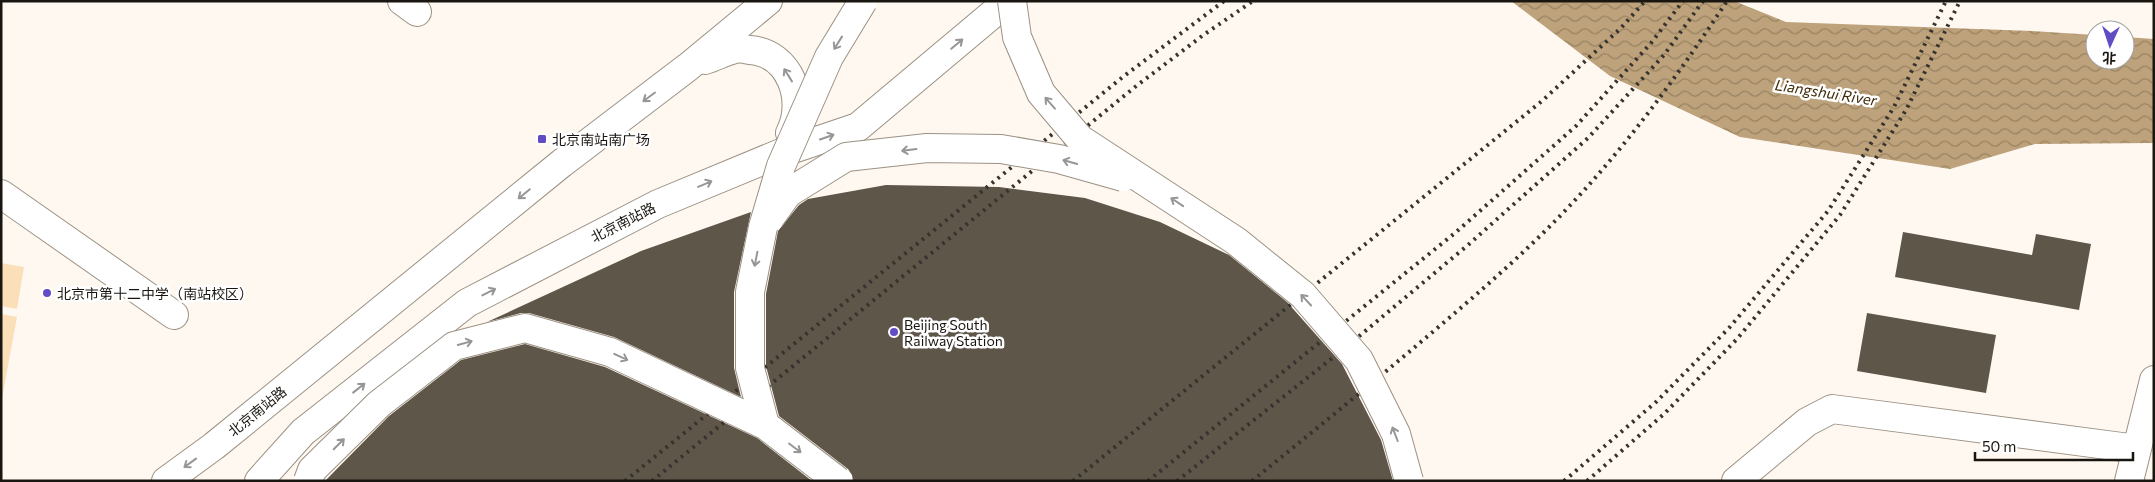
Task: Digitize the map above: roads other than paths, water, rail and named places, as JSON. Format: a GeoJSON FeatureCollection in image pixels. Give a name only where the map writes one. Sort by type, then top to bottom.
{"type":"FeatureCollection","features":[{"type":"Feature","properties":{"kind":"street","name":"北京南站路"},"geometry":{"type":"LineString","coordinates":[[166,481],[219,441],[562,163],[688,68],[768,1]]}},
{"type":"Feature","properties":{"kind":"street"},"geometry":{"type":"LineString","coordinates":[[765,425],[750,368],[750,292],[763,227],[781,166],[829,57],[863,1]]}},
{"type":"Feature","properties":{"kind":"street","name":"北京南站路"},"geometry":{"type":"LineString","coordinates":[[259,481],[303,432],[467,303],[658,204],[781,153],[858,127],[1008,1]]}},
{"type":"Feature","properties":{"kind":"street"},"geometry":{"type":"LineString","coordinates":[[1012,1],[1017,37],[1041,93],[1080,139],[1151,184],[1236,242],[1303,295],[1359,360],[1396,434],[1409,481]]}},
{"type":"Feature","properties":{"kind":"street"},"geometry":{"type":"LineString","coordinates":[[688,68],[735,49],[759,50],[778,60],[792,80],[797,100],[796,123],[781,153]]}},
{"type":"Feature","properties":{"kind":"street"},"geometry":{"type":"LineString","coordinates":[[763,227],[788,194],[846,157],[927,148],[1001,149],[1059,159],[1151,184]]}},
{"type":"Feature","properties":{"kind":"street"},"geometry":{"type":"LineString","coordinates":[[1,194],[174,315]]}},
{"type":"Feature","properties":{"kind":"street"},"geometry":{"type":"LineString","coordinates":[[308,481],[312,470],[379,404],[454,346],[525,328],[610,352],[765,425],[838,481]]}},
{"type":"Feature","properties":{"kind":"street"},"geometry":{"type":"LineString","coordinates":[[2129,481],[2154,380]]}},
{"type":"Feature","properties":{"kind":"street"},"geometry":{"type":"LineString","coordinates":[[1736,481],[1807,422],[1832,409],[2137,449]]}},
{"type":"Feature","properties":{"kind":"water","name":"Liangshui River"},"geometry":{"type":"Polygon","coordinates":[[[1511,1],[1734,1],[1786,22],[2085,34],[2085,70],[2135,70],[2135,38],[2154,39],[2154,143],[2035,144],[1950,169],[1740,137],[1610,76],[1511,1]]]}},
{"type":"Feature","properties":{"kind":"railway"},"geometry":{"type":"LineString","coordinates":[[625,481],[1124,76],[1224,1]]}},
{"type":"Feature","properties":{"kind":"railway"},"geometry":{"type":"LineString","coordinates":[[652,481],[1135,87],[1202,36],[1253,1]]}},
{"type":"Feature","properties":{"kind":"railway"},"geometry":{"type":"LineString","coordinates":[[1073,481],[1542,101],[1621,28],[1645,1]]}},
{"type":"Feature","properties":{"kind":"railway"},"geometry":{"type":"LineString","coordinates":[[1148,481],[1455,233],[1576,126],[1651,43],[1683,1]]}},
{"type":"Feature","properties":{"kind":"railway"},"geometry":{"type":"LineString","coordinates":[[1177,481],[1345,348],[1468,245],[1588,138],[1664,55],[1703,1]]}},
{"type":"Feature","properties":{"kind":"railway"},"geometry":{"type":"LineString","coordinates":[[1252,481],[1457,311],[1517,258],[1560,216],[1606,166],[1648,113],[1689,58],[1727,1]]}},
{"type":"Feature","properties":{"kind":"railway"},"geometry":{"type":"LineString","coordinates":[[1564,481],[1656,402],[1729,328],[1828,211],[1894,107],[1946,1]]}},
{"type":"Feature","properties":{"kind":"railway"},"geometry":{"type":"LineString","coordinates":[[1587,481],[1664,414],[1737,339],[1840,215],[1906,110],[1960,1]]}},
{"type":"Feature","properties":{"kind":"place","name":"北京南站南广场"},"geometry":{"type":"Point","coordinates":[542,139]}},
{"type":"Feature","properties":{"kind":"place","name":"北京市第十二中学（南站校区）"},"geometry":{"type":"Point","coordinates":[47,293]}},
{"type":"Feature","properties":{"kind":"place","name":"Beijing South Railway Station"},"geometry":{"type":"Point","coordinates":[894,332]}}]}
